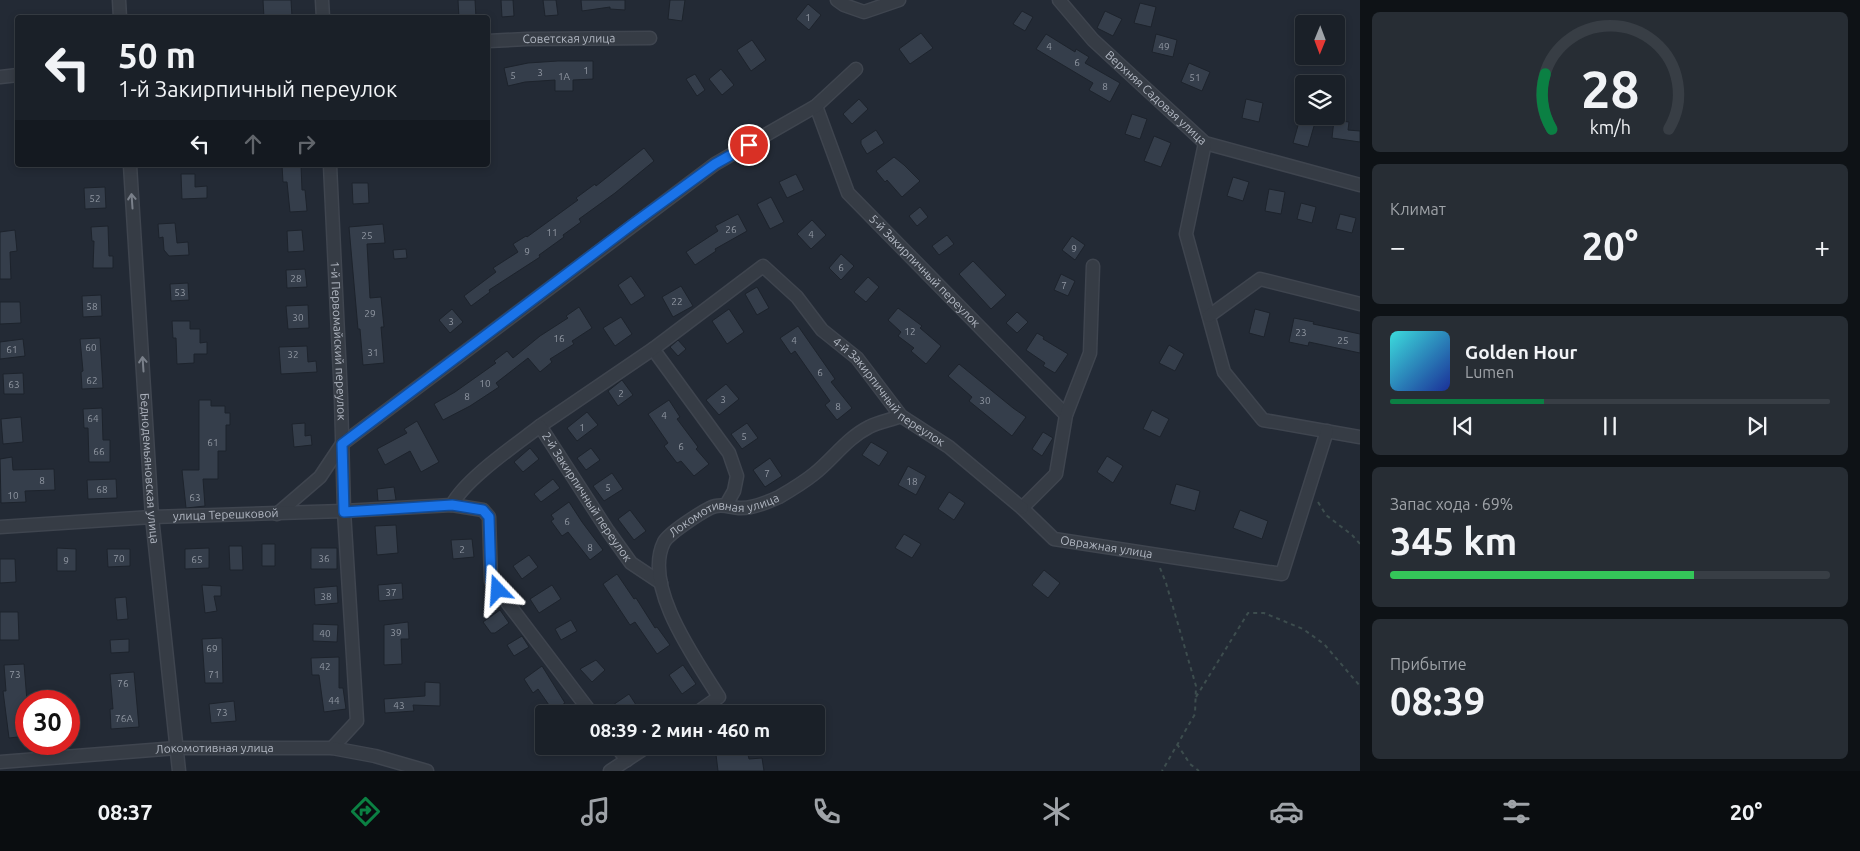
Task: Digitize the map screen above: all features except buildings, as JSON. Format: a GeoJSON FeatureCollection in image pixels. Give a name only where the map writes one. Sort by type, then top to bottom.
{"type":"FeatureCollection","features":[{"type":"Feature","properties":{"kind":"street"},"geometry":{"type":"LineString","coordinates":[[119,0],[120,15]]}},
{"type":"Feature","properties":{"kind":"street"},"geometry":{"type":"LineString","coordinates":[[322,0],[323,15]]}},
{"type":"Feature","properties":{"kind":"street"},"geometry":{"type":"LineString","coordinates":[[840,3],[864,12],[899,0]]}},
{"type":"Feature","properties":{"kind":"street","name":"Верхняя Садовая улица"},"geometry":{"type":"LineString","coordinates":[[1060,0],[1093,40],[1205,143],[1360,185]]}},
{"type":"Feature","properties":{"kind":"street","name":"Советская улица"},"geometry":{"type":"LineString","coordinates":[[490,41],[650,38]]}},
{"type":"Feature","properties":{"kind":"street"},"geometry":{"type":"LineString","coordinates":[[277,514],[320,477],[342,444],[715,164],[816,106],[856,69]]}},
{"type":"Feature","properties":{"kind":"street"},"geometry":{"type":"LineString","coordinates":[[0,76],[15,75]]}},
{"type":"Feature","properties":{"kind":"street","name":"5-й Закирпичный переулок"},"geometry":{"type":"LineString","coordinates":[[816,106],[848,193],[1066,415]]}},
{"type":"Feature","properties":{"kind":"street"},"geometry":{"type":"LineString","coordinates":[[1205,143],[1186,234],[1224,372],[1263,420],[1360,437]]}},
{"type":"Feature","properties":{"kind":"street","name":"Беднодемьяновская улица"},"geometry":{"type":"LineString","coordinates":[[130,167],[152,517],[178,771]]}},
{"type":"Feature","properties":{"kind":"street","name":"1-й Первомайский переулок"},"geometry":{"type":"LineString","coordinates":[[330,167],[342,398],[344,512],[357,720],[332,748]]}},
{"type":"Feature","properties":{"kind":"street","name":"4-й Закирпичный переулок"},"geometry":{"type":"LineString","coordinates":[[653,349],[763,266],[796,297],[822,330],[857,358],[901,416],[950,447],[1022,508]]}},
{"type":"Feature","properties":{"kind":"street"},"geometry":{"type":"LineString","coordinates":[[1022,508],[1056,474],[1066,415],[1090,353],[1093,266]]}},
{"type":"Feature","properties":{"kind":"street"},"geometry":{"type":"LineString","coordinates":[[1209,316],[1260,279],[1360,304]]}},
{"type":"Feature","properties":{"kind":"street"},"geometry":{"type":"LineString","coordinates":[[540,426],[653,349],[729,453],[737,476],[734,491],[726,505]]}},
{"type":"Feature","properties":{"kind":"street","name":"Локомотивная улица"},"geometry":{"type":"LineString","coordinates":[[708,705],[719,697],[676,629],[661,583],[658,562],[665,541],[684,524],[711,508],[726,505],[741,508],[755,506],[779,497],[815,474],[847,442],[869,427],[901,416]]}},
{"type":"Feature","properties":{"kind":"street","name":"2-й Закирпичный переулок"},"geometry":{"type":"LineString","coordinates":[[452,505],[456,497],[483,470],[540,426],[608,531],[631,562],[661,583]]}},
{"type":"Feature","properties":{"kind":"street","name":"Овражная улица"},"geometry":{"type":"LineString","coordinates":[[1022,508],[1054,539],[1282,574],[1327,431]]}},
{"type":"Feature","properties":{"kind":"street","name":"улица Терешковой"},"geometry":{"type":"LineString","coordinates":[[0,527],[152,517],[344,512],[452,505],[483,510],[489,517],[491,581],[585,705]]}},
{"type":"Feature","properties":{"kind":"street","name":"Локомотивная улица"},"geometry":{"type":"LineString","coordinates":[[0,762],[177,748],[332,748],[375,756],[427,771]]}},
{"type":"Feature","properties":{"kind":"street"},"geometry":{"type":"LineString","coordinates":[[623,755],[627,760]]}},
{"type":"Feature","properties":{"kind":"street"},"geometry":{"type":"LineString","coordinates":[[610,771],[634,755]]}},
{"type":"Feature","properties":{"kind":"street"},"geometry":{"type":"LineString","coordinates":[[375,756],[383,771]]}},
{"type":"Feature","properties":{"kind":"path"},"geometry":{"type":"LineString","coordinates":[[1309,487],[1326,515],[1352,535],[1360,544]]}},
{"type":"Feature","properties":{"kind":"path"},"geometry":{"type":"LineString","coordinates":[[1154,554],[1166,583],[1196,686],[1195,714],[1162,771]]}},
{"type":"Feature","properties":{"kind":"path"},"geometry":{"type":"LineString","coordinates":[[1196,697],[1248,613],[1264,613],[1303,629],[1324,644],[1360,686]]}},
{"type":"Feature","properties":{"kind":"path"},"geometry":{"type":"LineString","coordinates":[[1177,744],[1190,764],[1198,771]]}},
{"type":"Feature","properties":{"kind":"route"},"geometry":{"type":"LineString","coordinates":[[498,590],[491,581],[489,517],[483,510],[452,505],[344,512],[342,444],[634,223],[715,164],[749,145]]}}]}
